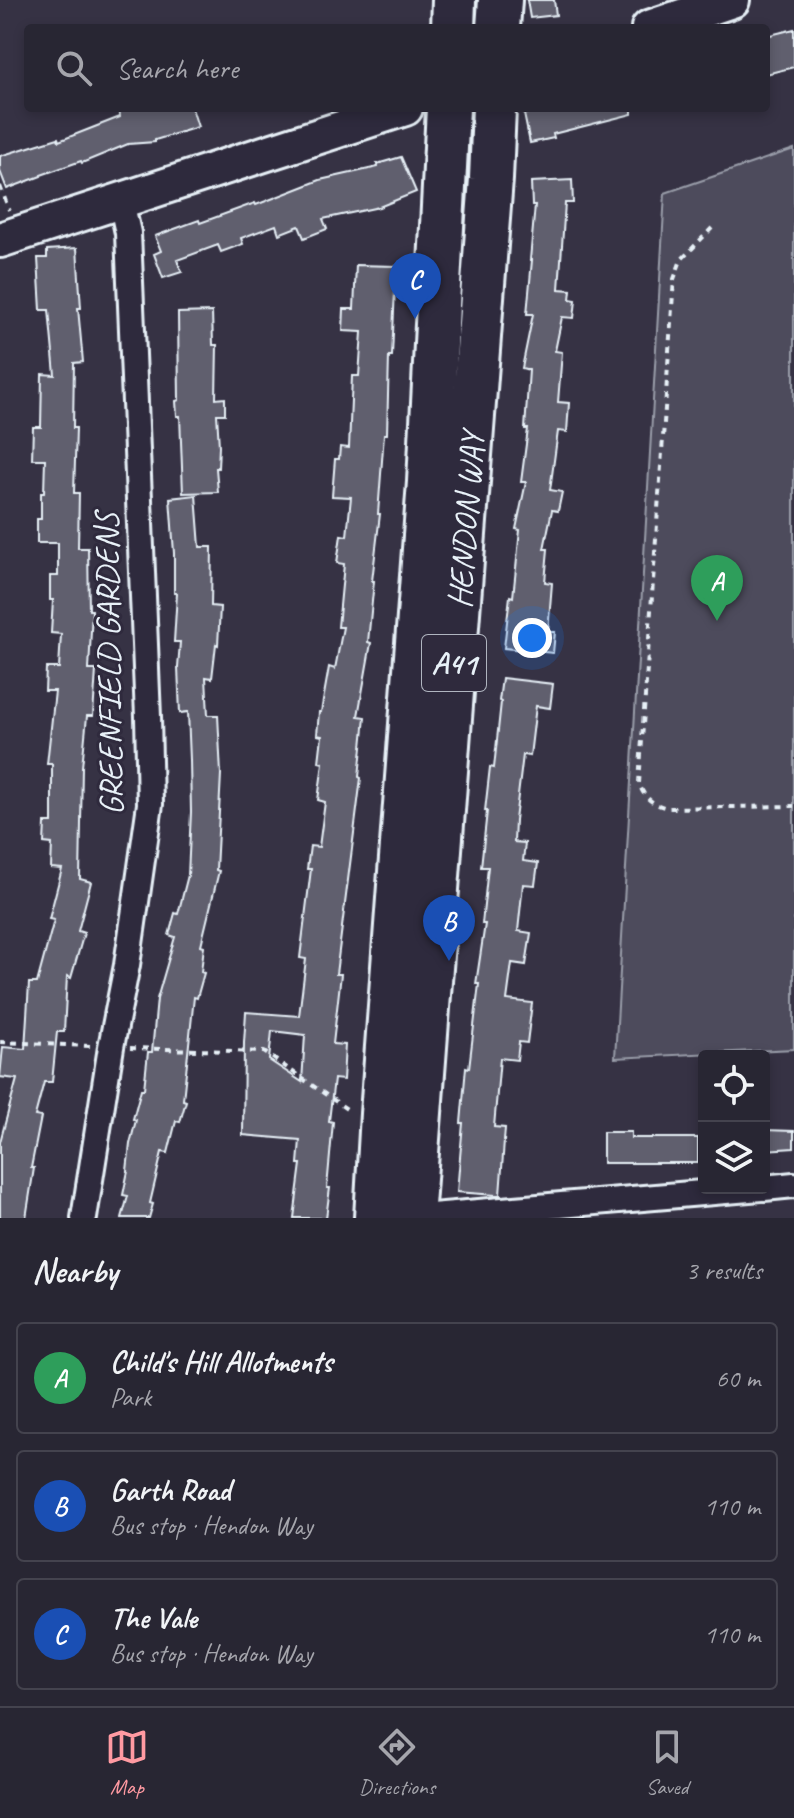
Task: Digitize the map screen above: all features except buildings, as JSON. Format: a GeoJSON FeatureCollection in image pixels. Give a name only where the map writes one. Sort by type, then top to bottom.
{"type":"FeatureCollection","features":[{"type":"Feature","properties":{"kind":"highway"},"geometry":{"type":"LineString","coordinates":[[453,24],[454,0]]}},
{"type":"Feature","properties":{"kind":"highway"},"geometry":{"type":"LineString","coordinates":[[498,24],[500,0]]}},
{"type":"Feature","properties":{"kind":"highway","name":"HENDON WAY"},"geometry":{"type":"LineString","coordinates":[[376,1218],[429,482],[448,112]]}},
{"type":"Feature","properties":{"kind":"highway","name":"HENDON WAY"},"geometry":{"type":"LineString","coordinates":[[410,1218],[494,112]]}},
{"type":"Feature","properties":{"kind":"street"},"geometry":{"type":"LineString","coordinates":[[661,24],[732,0]]}},
{"type":"Feature","properties":{"kind":"street"},"geometry":{"type":"LineString","coordinates":[[0,240],[393,112]]}},
{"type":"Feature","properties":{"kind":"street","name":"GREENFIELD GARDENS"},"geometry":{"type":"LineString","coordinates":[[84,1218],[127,965],[150,804],[128,233],[121,201]]}},
{"type":"Feature","properties":{"kind":"street"},"geometry":{"type":"LineString","coordinates":[[770,1187],[794,1185]]}},
{"type":"Feature","properties":{"kind":"street"},"geometry":{"type":"LineString","coordinates":[[410,1218],[698,1193]]}},
{"type":"Feature","properties":{"kind":"path"},"geometry":{"type":"LineString","coordinates":[[712,228],[681,260],[674,279],[639,783],[641,791],[654,805],[668,808],[794,806]]}},
{"type":"Feature","properties":{"kind":"path"},"geometry":{"type":"LineString","coordinates":[[0,1042],[264,1052],[353,1113]]}},
{"type":"Feature","properties":{"kind":"shaded area"},"geometry":{"type":"Polygon","coordinates":[[[794,149],[794,1049],[698,1050],[698,1054],[615,1058],[665,193],[794,149]]]}},
{"type":"Feature","properties":{"kind":"place","name":"The Vale"},"geometry":{"type":"Point","coordinates":[415,319]}},
{"type":"Feature","properties":{"kind":"place","name":"Child's Hill Allotments"},"geometry":{"type":"Point","coordinates":[717,621]}},
{"type":"Feature","properties":{"kind":"place","name":"Garth Road"},"geometry":{"type":"Point","coordinates":[449,961]}}]}
